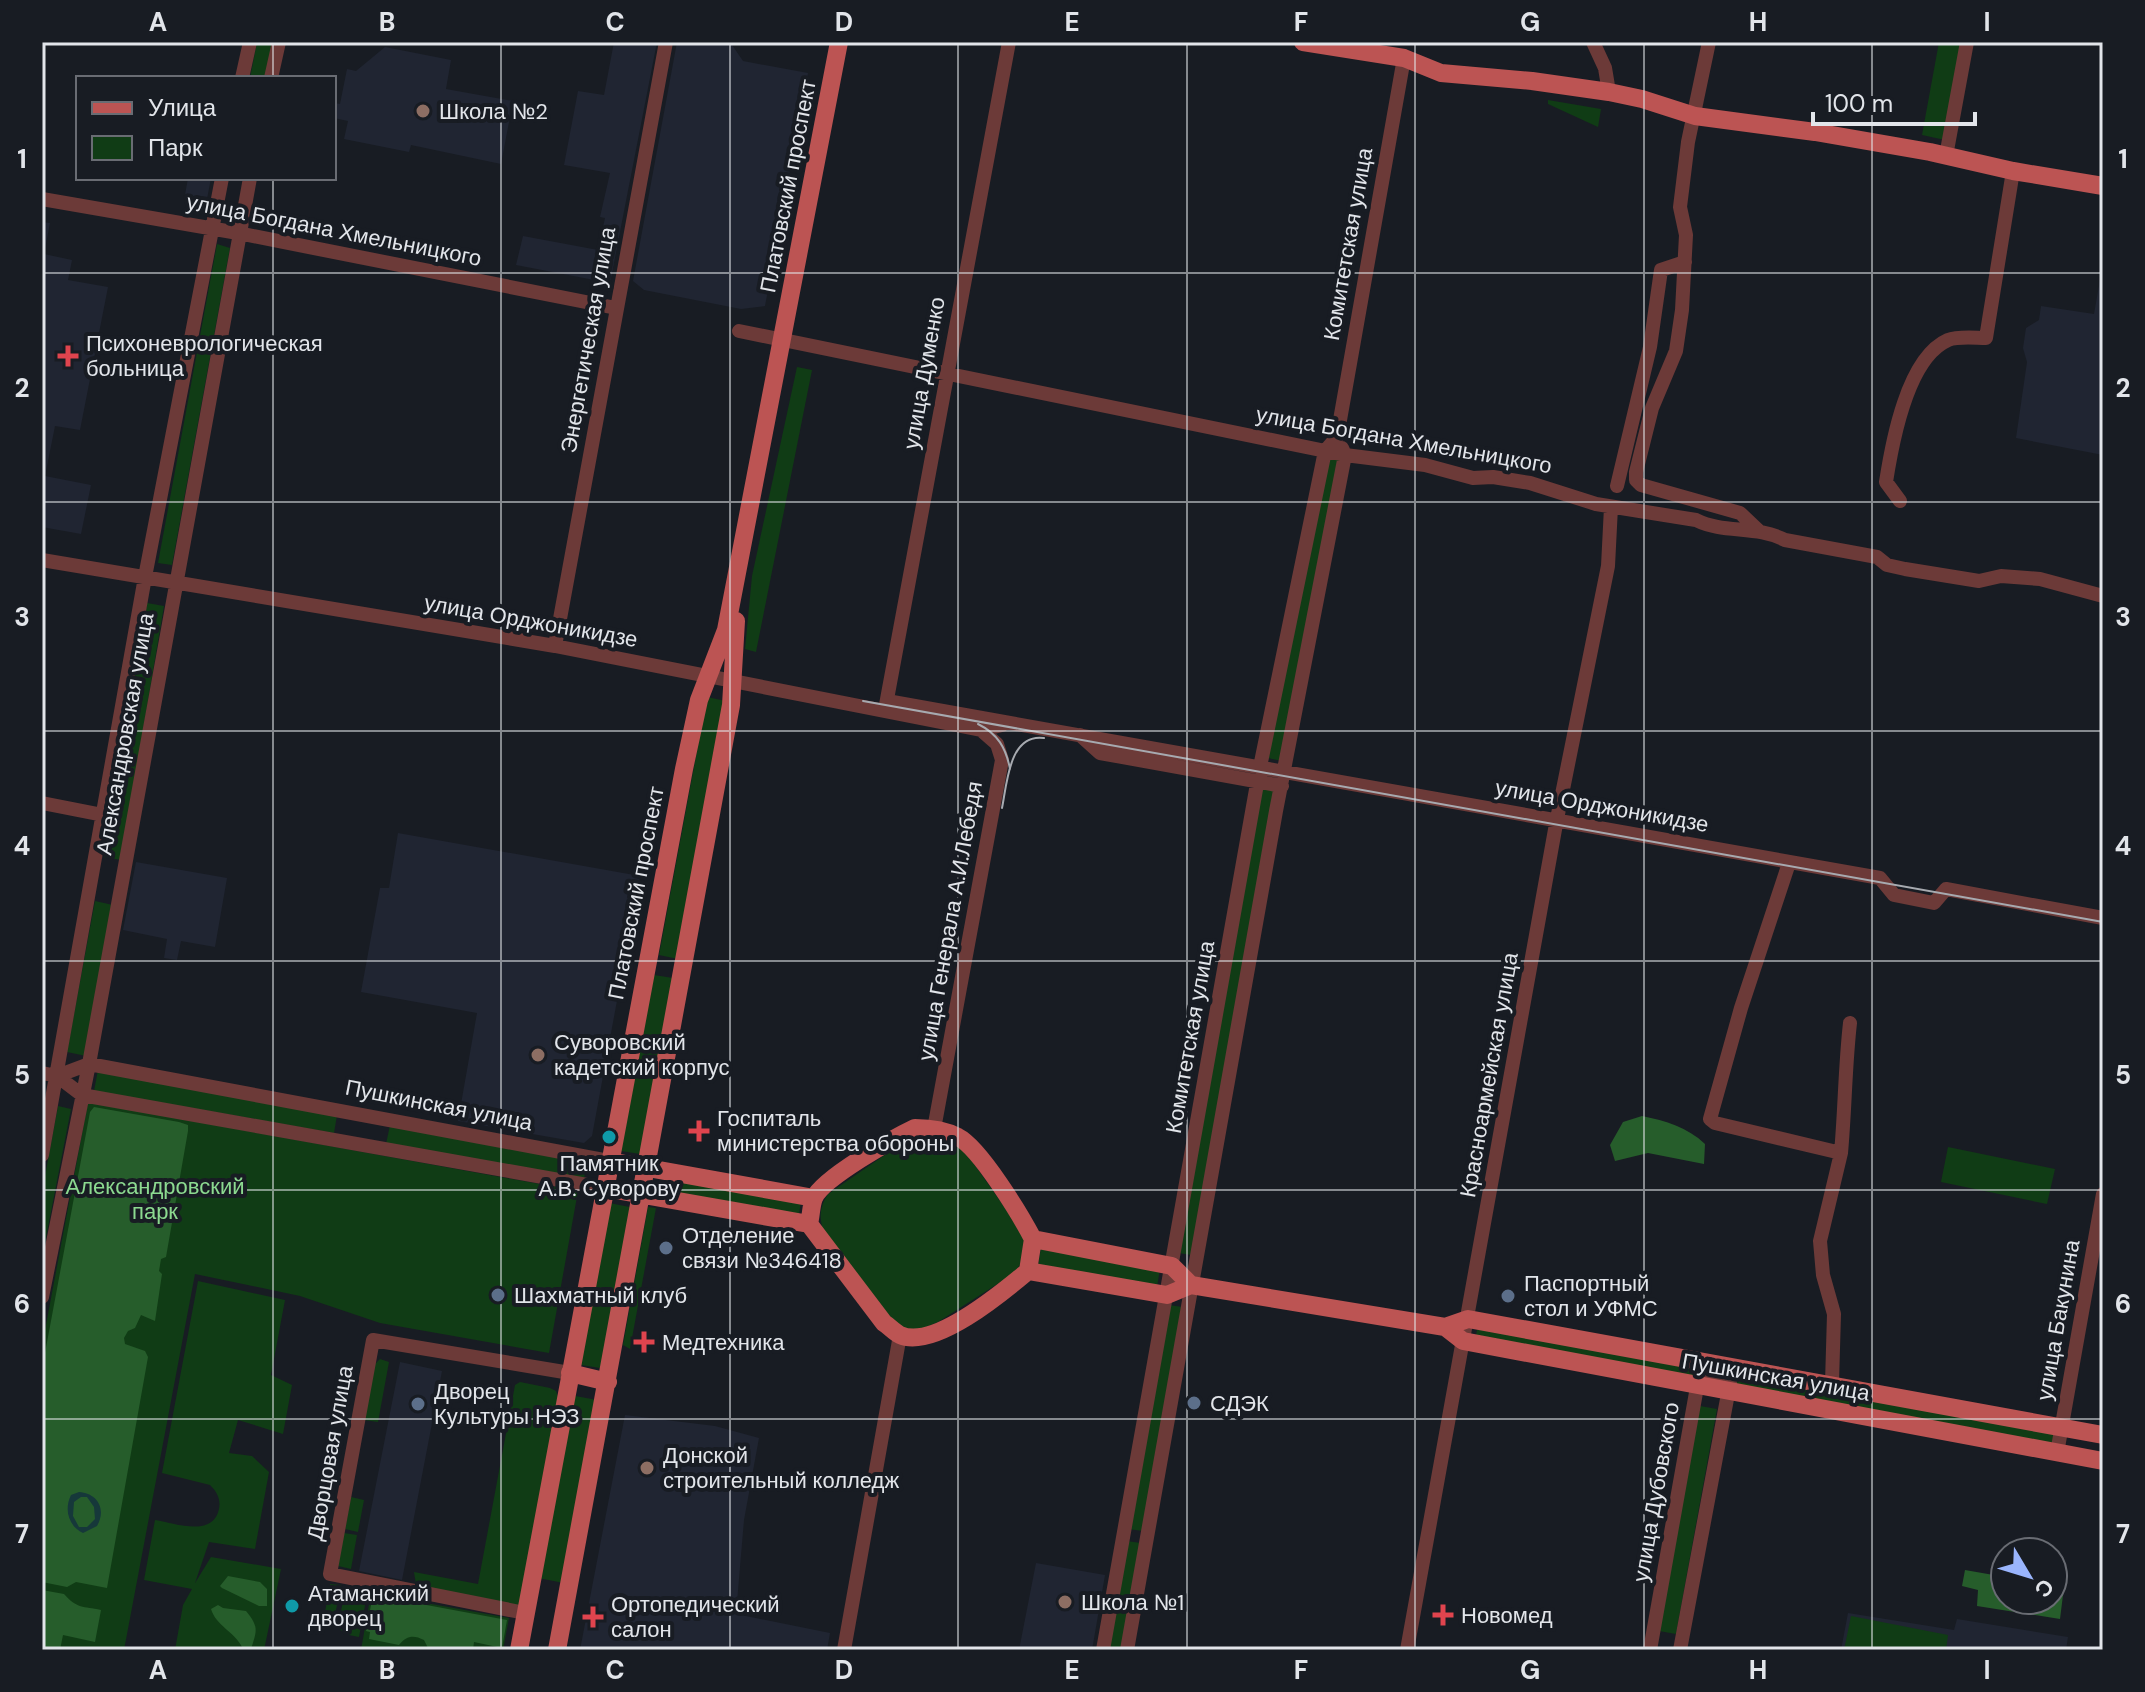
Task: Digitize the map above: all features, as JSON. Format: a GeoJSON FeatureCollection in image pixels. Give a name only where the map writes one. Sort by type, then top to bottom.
{"type":"FeatureCollection","features":[{"type":"Feature","properties":{"kind":"main road","name":"Платовский проспект"},"geometry":{"type":"LineString","coordinates":[[519,1650],[696,713],[726,630],[839,42]]}},
{"type":"Feature","properties":{"kind":"main road"},"geometry":{"type":"LineString","coordinates":[[1303,42],[1404,58],[1441,73],[1609,92],[1695,116],[1804,130],[2103,186]]}},
{"type":"Feature","properties":{"kind":"main road","name":"Платовский проспект"},"geometry":{"type":"LineString","coordinates":[[558,1649],[731,705],[734,633],[784,363],[783,339]]}},
{"type":"Feature","properties":{"kind":"main road"},"geometry":{"type":"LineString","coordinates":[[647,964],[683,971]]}},
{"type":"Feature","properties":{"kind":"main road"},"geometry":{"type":"LineString","coordinates":[[604,1188],[809,1224],[870,1306],[884,1323],[900,1335],[925,1335],[952,1324],[994,1300],[1028,1271],[1033,1239],[974,1151],[960,1138],[934,1129],[915,1128],[841,1174],[814,1198],[809,1224]]}},
{"type":"Feature","properties":{"kind":"main road","name":"Пушкинская улица"},"geometry":{"type":"LineString","coordinates":[[609,1161],[814,1198]]}},
{"type":"Feature","properties":{"kind":"main road"},"geometry":{"type":"LineString","coordinates":[[1028,1271],[1167,1295],[1191,1285],[1172,1266],[1033,1239]]}},
{"type":"Feature","properties":{"kind":"main road","name":"Пушкинская улица"},"geometry":{"type":"LineString","coordinates":[[1191,1285],[1445,1327],[1463,1341],[2103,1461]]}},
{"type":"Feature","properties":{"kind":"main road","name":"Пушкинская улица"},"geometry":{"type":"LineString","coordinates":[[1445,1327],[1468,1319],[1832,1383],[2103,1435]]}},
{"type":"Feature","properties":{"kind":"main road"},"geometry":{"type":"LineString","coordinates":[[570,1373],[608,1382]]}},
{"type":"Feature","properties":{"kind":"street"},"geometry":{"type":"LineString","coordinates":[[242,76],[250,42]]}},
{"type":"Feature","properties":{"kind":"street"},"geometry":{"type":"LineString","coordinates":[[271,76],[279,42]]}},
{"type":"Feature","properties":{"kind":"street","name":"Энергетическая улица"},"geometry":{"type":"LineString","coordinates":[[555,646],[666,42]]}},
{"type":"Feature","properties":{"kind":"street"},"geometry":{"type":"LineString","coordinates":[[783,339],[780,308],[831,42]]}},
{"type":"Feature","properties":{"kind":"street","name":"улица Думенко"},"geometry":{"type":"LineString","coordinates":[[886,707],[1009,42]]}},
{"type":"Feature","properties":{"kind":"street"},"geometry":{"type":"LineString","coordinates":[[1593,42],[1605,68],[1609,92]]}},
{"type":"Feature","properties":{"kind":"street"},"geometry":{"type":"LineString","coordinates":[[1709,42],[1688,142],[1680,207],[1686,235],[1682,310],[1676,351],[1652,408],[1636,480],[1641,485],[1681,498],[1740,513],[1758,530]]}},
{"type":"Feature","properties":{"kind":"street"},"geometry":{"type":"LineString","coordinates":[[1946,156],[1967,42]]}},
{"type":"Feature","properties":{"kind":"street","name":"Комитетская улица"},"geometry":{"type":"LineString","coordinates":[[1103,1650],[1259,774],[1325,451],[1337,437],[1404,58]]}},
{"type":"Feature","properties":{"kind":"street"},"geometry":{"type":"LineString","coordinates":[[1900,501],[1886,482],[1891,448],[1907,394],[1919,370],[1935,350],[1950,339],[1986,338],[2013,171]]}},
{"type":"Feature","properties":{"kind":"street","name":"Александровская улица"},"geometry":{"type":"LineString","coordinates":[[42,1155],[50,1074],[103,815],[145,577],[222,180]]}},
{"type":"Feature","properties":{"kind":"street","name":"Александровская улица"},"geometry":{"type":"LineString","coordinates":[[42,1297],[89,1064],[250,180]]}},
{"type":"Feature","properties":{"kind":"street","name":"улица Богдана Хмельницкого"},"geometry":{"type":"LineString","coordinates":[[42,199],[212,228],[616,308]]}},
{"type":"Feature","properties":{"kind":"street"},"geometry":{"type":"LineString","coordinates":[[1617,486],[1650,347],[1661,270],[1685,262]]}},
{"type":"Feature","properties":{"kind":"street","name":"улица Богдана Хмельницкого"},"geometry":{"type":"LineString","coordinates":[[739,331],[1345,455],[1425,465],[1473,478],[1493,477],[1530,483],[1611,507],[1696,520],[1710,527],[1758,530],[1785,540],[1877,557],[1887,565],[1905,569],[1979,581],[2001,576],[2040,579],[2103,596]]}},
{"type":"Feature","properties":{"kind":"street"},"geometry":{"type":"LineString","coordinates":[[1337,437],[1345,455]]}},
{"type":"Feature","properties":{"kind":"street","name":"Комитетская улица"},"geometry":{"type":"LineString","coordinates":[[1127,1650],[1243,997],[1345,455]]}},
{"type":"Feature","properties":{"kind":"street","name":"Красноармейская улица"},"geometry":{"type":"LineString","coordinates":[[1407,1650],[1557,820],[1608,566],[1611,507]]}},
{"type":"Feature","properties":{"kind":"street","name":"улица Орджоникидзе"},"geometry":{"type":"LineString","coordinates":[[42,560],[555,646],[886,707],[1080,735],[1259,774],[1557,820],[1880,878],[1894,895],[1934,903],[1946,889],[2103,918]]}},
{"type":"Feature","properties":{"kind":"street","name":"улица Орджоникидзе"},"geometry":{"type":"LineString","coordinates":[[886,707],[981,730],[1010,723]]}},
{"type":"Feature","properties":{"kind":"street","name":"улица Генерала А.И.Лебедя"},"geometry":{"type":"LineString","coordinates":[[934,1129],[1002,760],[997,744],[981,730]]}},
{"type":"Feature","properties":{"kind":"street"},"geometry":{"type":"LineString","coordinates":[[42,803],[103,815]]}},
{"type":"Feature","properties":{"kind":"street"},"geometry":{"type":"LineString","coordinates":[[1789,863],[1741,1008],[1710,1119],[1715,1123],[1841,1153]]}},
{"type":"Feature","properties":{"kind":"street"},"geometry":{"type":"LineString","coordinates":[[1221,993],[1243,997]]}},
{"type":"Feature","properties":{"kind":"street"},"geometry":{"type":"LineString","coordinates":[[1832,1383],[1834,1314],[1823,1275],[1820,1241],[1841,1153],[1846,1102],[1844,1069],[1850,1023]]}},
{"type":"Feature","properties":{"kind":"street"},"geometry":{"type":"LineString","coordinates":[[50,1074],[89,1064]]}},
{"type":"Feature","properties":{"kind":"street","name":"Пушкинская улица"},"geometry":{"type":"LineString","coordinates":[[89,1064],[609,1161]]}},
{"type":"Feature","properties":{"kind":"street"},"geometry":{"type":"LineString","coordinates":[[50,1074],[82,1095],[604,1188]]}},
{"type":"Feature","properties":{"kind":"street","name":"улица Бакунина"},"geometry":{"type":"LineString","coordinates":[[2057,1453],[2103,1194]]}},
{"type":"Feature","properties":{"kind":"street"},"geometry":{"type":"LineString","coordinates":[[844,1650],[900,1335]]}},
{"type":"Feature","properties":{"kind":"street","name":"Дворцовая улица"},"geometry":{"type":"LineString","coordinates":[[525,1613],[330,1574],[373,1340],[570,1373]]}},
{"type":"Feature","properties":{"kind":"street"},"geometry":{"type":"LineString","coordinates":[[1653,1633],[1681,1644],[1734,1367]]}},
{"type":"Feature","properties":{"kind":"street","name":"улица Дубовского"},"geometry":{"type":"LineString","coordinates":[[1650,1650],[1697,1387],[1734,1367]]}},
{"type":"Feature","properties":{"kind":"street"},"geometry":{"type":"LineString","coordinates":[[1124,1536],[1145,1539]]}},
{"type":"Feature","properties":{"kind":"shaded area"},"geometry":{"type":"Polygon","coordinates":[[[614,42],[657,42],[610,283],[516,265],[523,236],[598,250],[605,218],[600,217],[610,173],[564,165],[578,91],[604,95],[614,42]]]}},
{"type":"Feature","properties":{"kind":"shaded area"},"geometry":{"type":"Polygon","coordinates":[[[677,42],[730,42],[743,61],[808,73],[765,306],[741,309],[644,290],[633,281],[677,42]]]}},
{"type":"Feature","properties":{"kind":"shaded area","name":"Школа №2"},"geometry":{"type":"Polygon","coordinates":[[[385,47],[451,60],[446,89],[513,101],[501,164],[411,145],[409,152],[344,139],[348,121],[336,118],[336,103],[340,104],[347,69],[356,71],[385,47]]]}},
{"type":"Feature","properties":{"kind":"shaded area"},"geometry":{"type":"Polygon","coordinates":[[[188,180],[211,180],[207,199],[185,195],[188,180]]]}},
{"type":"Feature","properties":{"kind":"shaded area","name":"Психоневрологическая больница"},"geometry":{"type":"Polygon","coordinates":[[[42,222],[50,223],[44,254],[72,260],[68,280],[108,287],[80,430],[55,426],[45,476],[91,485],[81,534],[42,527],[42,222]]]}},
{"type":"Feature","properties":{"kind":"shaded area"},"geometry":{"type":"Polygon","coordinates":[[[2103,263],[2103,455],[2016,438],[2027,362],[2023,348],[2026,328],[2039,320],[2041,306],[2094,314],[2103,263]]]}},
{"type":"Feature","properties":{"kind":"shaded area"},"geometry":{"type":"Polygon","coordinates":[[[398,833],[640,876],[592,1136],[584,1143],[458,1121],[477,1013],[361,992],[380,888],[389,888],[398,833]]]}},
{"type":"Feature","properties":{"kind":"shaded area"},"geometry":{"type":"Polygon","coordinates":[[[136,862],[227,878],[215,947],[181,941],[177,960],[164,958],[167,939],[123,930],[136,862]]]}},
{"type":"Feature","properties":{"kind":"shaded area"},"geometry":{"type":"Polygon","coordinates":[[[400,1362],[442,1371],[402,1580],[359,1571],[400,1362]]]}},
{"type":"Feature","properties":{"kind":"shaded area"},"geometry":{"type":"Polygon","coordinates":[[[625,1415],[715,1426],[759,1438],[744,1520],[736,1614],[830,1633],[827,1650],[580,1650],[625,1415]]]}},
{"type":"Feature","properties":{"kind":"shaded area"},"geometry":{"type":"Polygon","coordinates":[[[85,1493],[95,1499],[101,1514],[97,1526],[83,1533],[74,1526],[68,1511],[71,1495],[85,1493]],[[87,1497],[74,1502],[73,1516],[79,1527],[87,1527],[95,1519],[94,1507],[87,1497]]]}},
{"type":"Feature","properties":{"kind":"shaded area","name":"Школа №1"},"geometry":{"type":"Polygon","coordinates":[[[1036,1563],[1105,1575],[1092,1650],[1019,1650],[1036,1563]]]}},
{"type":"Feature","properties":{"kind":"shaded area"},"geometry":{"type":"Polygon","coordinates":[[[1848,1613],[1954,1630],[1957,1619],[2068,1637],[2066,1650],[1841,1650],[1848,1613]]]}},
{"type":"Feature","properties":{"kind":"green space"},"geometry":{"type":"Polygon","coordinates":[[[257,42],[275,42],[267,76],[250,76],[257,42]]]}},
{"type":"Feature","properties":{"kind":"green space"},"geometry":{"type":"Polygon","coordinates":[[[1939,42],[1963,42],[1945,140],[1922,135],[1939,42]]]}},
{"type":"Feature","properties":{"kind":"green space"},"geometry":{"type":"Polygon","coordinates":[[[1548,100],[1601,109],[1598,127],[1548,104],[1548,100]]]}},
{"type":"Feature","properties":{"kind":"green space"},"geometry":{"type":"Polygon","coordinates":[[[217,244],[230,248],[172,565],[158,563],[217,244]]]}},
{"type":"Feature","properties":{"kind":"green space"},"geometry":{"type":"Polygon","coordinates":[[[797,367],[812,370],[756,652],[745,649],[752,576],[797,367]]]}},
{"type":"Feature","properties":{"kind":"green space"},"geometry":{"type":"Polygon","coordinates":[[[1329,457],[1341,459],[1282,761],[1268,758],[1329,457]]]}},
{"type":"Feature","properties":{"kind":"green space"},"geometry":{"type":"Polygon","coordinates":[[[147,603],[164,606],[121,860],[104,857],[147,603]]]}},
{"type":"Feature","properties":{"kind":"green space"},"geometry":{"type":"Polygon","coordinates":[[[707,697],[726,701],[678,959],[659,955],[707,697]]]}},
{"type":"Feature","properties":{"kind":"green space"},"geometry":{"type":"Polygon","coordinates":[[[1262,787],[1276,790],[1191,1255],[1179,1253],[1262,787]]]}},
{"type":"Feature","properties":{"kind":"green space"},"geometry":{"type":"Polygon","coordinates":[[[95,901],[113,905],[86,1056],[67,1052],[95,901]]]}},
{"type":"Feature","properties":{"kind":"green space"},"geometry":{"type":"Polygon","coordinates":[[[654,975],[673,978],[640,1154],[621,1151],[654,975]]]}},
{"type":"Feature","properties":{"kind":"green space"},"geometry":{"type":"Polygon","coordinates":[[[98,1070],[337,1115],[334,1133],[94,1091],[98,1070]]]}},
{"type":"Feature","properties":{"kind":"green space","name":"Александровский парк"},"geometry":{"type":"Polygon","coordinates":[[[88,1102],[578,1191],[549,1353],[380,1323],[300,1296],[195,1274],[124,1650],[42,1650],[42,1346],[88,1102]]]}},
{"type":"Feature","properties":{"kind":"green space"},"geometry":{"type":"Polygon","coordinates":[[[58,1106],[71,1109],[42,1258],[42,1192],[58,1106]]]}},
{"type":"Feature","properties":{"kind":"green space"},"geometry":{"type":"Polygon","coordinates":[[[94,1107],[188,1125],[166,1257],[161,1259],[159,1271],[162,1274],[155,1321],[141,1315],[135,1328],[128,1331],[124,1338],[125,1344],[145,1351],[148,1357],[107,1588],[76,1582],[67,1587],[42,1582],[42,1369],[90,1112],[94,1107]]]}},
{"type":"Feature","properties":{"kind":"green space"},"geometry":{"type":"Polygon","coordinates":[[[1642,1116],[1676,1126],[1698,1138],[1705,1144],[1704,1164],[1648,1153],[1615,1161],[1610,1145],[1623,1122],[1642,1116]]]}},
{"type":"Feature","properties":{"kind":"green space"},"geometry":{"type":"Polygon","coordinates":[[[390,1125],[587,1162],[584,1179],[386,1144],[390,1125]]]}},
{"type":"Feature","properties":{"kind":"green space"},"geometry":{"type":"Polygon","coordinates":[[[922,1134],[960,1148],[972,1161],[1024,1235],[1025,1246],[1022,1261],[1013,1274],[938,1322],[914,1332],[894,1323],[824,1233],[821,1213],[828,1194],[914,1135],[922,1134]]]}},
{"type":"Feature","properties":{"kind":"green space"},"geometry":{"type":"Polygon","coordinates":[[[1948,1147],[2055,1169],[2047,1204],[1941,1182],[1948,1147]]]}},
{"type":"Feature","properties":{"kind":"green space"},"geometry":{"type":"Polygon","coordinates":[[[667,1177],[801,1202],[798,1219],[664,1194],[667,1177]]]}},
{"type":"Feature","properties":{"kind":"green space"},"geometry":{"type":"Polygon","coordinates":[[[604,1202],[635,1208],[606,1369],[575,1364],[604,1202]]]}},
{"type":"Feature","properties":{"kind":"green space"},"geometry":{"type":"Polygon","coordinates":[[[648,1207],[656,1208],[630,1349],[623,1345],[648,1207]]]}},
{"type":"Feature","properties":{"kind":"green space"},"geometry":{"type":"Polygon","coordinates":[[[1041,1248],[1160,1269],[1157,1287],[1038,1266],[1041,1248]]]}},
{"type":"Feature","properties":{"kind":"green space"},"geometry":{"type":"Polygon","coordinates":[[[198,1281],[285,1300],[271,1375],[292,1385],[283,1434],[238,1420],[229,1453],[252,1456],[269,1472],[255,1549],[209,1542],[195,1583],[211,1557],[281,1569],[264,1650],[175,1650],[183,1605],[192,1589],[144,1580],[155,1520],[201,1526],[215,1518],[219,1509],[218,1496],[210,1485],[162,1473],[198,1281]]]}},
{"type":"Feature","properties":{"kind":"green space"},"geometry":{"type":"Polygon","coordinates":[[[1168,1305],[1183,1307],[1143,1531],[1128,1529],[1168,1305]]]}},
{"type":"Feature","properties":{"kind":"green space"},"geometry":{"type":"Polygon","coordinates":[[[1478,1326],[1710,1368],[1709,1374],[1699,1378],[1476,1335],[1478,1326]]]}},
{"type":"Feature","properties":{"kind":"green space"},"geometry":{"type":"Polygon","coordinates":[[[380,1359],[389,1362],[378,1422],[364,1420],[374,1365],[380,1359]]]}},
{"type":"Feature","properties":{"kind":"green space"},"geometry":{"type":"Polygon","coordinates":[[[1739,1373],[2057,1433],[2054,1445],[1736,1385],[1739,1373]]]}},
{"type":"Feature","properties":{"kind":"green space"},"geometry":{"type":"Polygon","coordinates":[[[520,1382],[550,1388],[556,1391],[558,1397],[520,1606],[424,1590],[416,1584],[414,1572],[478,1584],[515,1385],[520,1382]]]}},
{"type":"Feature","properties":{"kind":"green space"},"geometry":{"type":"Polygon","coordinates":[[[570,1395],[597,1400],[564,1583],[538,1578],[570,1395]]]}},
{"type":"Feature","properties":{"kind":"green space"},"geometry":{"type":"Polygon","coordinates":[[[1700,1406],[1717,1409],[1676,1634],[1659,1631],[1700,1406]]]}},
{"type":"Feature","properties":{"kind":"green space"},"geometry":{"type":"Polygon","coordinates":[[[351,1497],[364,1500],[358,1532],[345,1529],[351,1497]]]}},
{"type":"Feature","properties":{"kind":"green space"},"geometry":{"type":"Polygon","coordinates":[[[344,1533],[357,1535],[351,1569],[338,1566],[344,1533]]]}},
{"type":"Feature","properties":{"kind":"green space"},"geometry":{"type":"Polygon","coordinates":[[[1126,1541],[1141,1543],[1123,1650],[1107,1650],[1126,1541]]]}},
{"type":"Feature","properties":{"kind":"green space"},"geometry":{"type":"Polygon","coordinates":[[[1965,1570],[1989,1574],[1989,1608],[1977,1606],[1978,1590],[1962,1586],[1965,1570]]]}},
{"type":"Feature","properties":{"kind":"green space"},"geometry":{"type":"Polygon","coordinates":[[[228,1576],[260,1582],[267,1589],[267,1606],[259,1606],[222,1588],[220,1586],[228,1576]]]}},
{"type":"Feature","properties":{"kind":"green space"},"geometry":{"type":"Polygon","coordinates":[[[330,1584],[341,1585],[333,1625],[326,1630],[322,1629],[330,1584]]]}},
{"type":"Feature","properties":{"kind":"green space"},"geometry":{"type":"Polygon","coordinates":[[[346,1586],[368,1590],[359,1637],[344,1634],[338,1626],[346,1586]]]}},
{"type":"Feature","properties":{"kind":"green space"},"geometry":{"type":"Polygon","coordinates":[[[42,1590],[64,1594],[77,1605],[101,1610],[95,1642],[63,1635],[60,1650],[42,1650],[42,1590]]]}},
{"type":"Feature","properties":{"kind":"green space"},"geometry":{"type":"Polygon","coordinates":[[[371,1593],[509,1618],[503,1650],[361,1650],[371,1593]]]}},
{"type":"Feature","properties":{"kind":"green space"},"geometry":{"type":"Polygon","coordinates":[[[373,1595],[507,1620],[502,1648],[474,1642],[473,1650],[429,1650],[424,1640],[417,1637],[408,1638],[399,1645],[369,1639],[370,1632],[366,1631],[373,1595]]]}},
{"type":"Feature","properties":{"kind":"green space"},"geometry":{"type":"Polygon","coordinates":[[[218,1605],[246,1611],[250,1616],[256,1629],[251,1649],[242,1647],[213,1615],[211,1609],[218,1605]]]}},
{"type":"Feature","properties":{"kind":"green space"},"geometry":{"type":"Polygon","coordinates":[[[1851,1616],[1948,1635],[1946,1650],[1844,1650],[1851,1616]]]}},
{"type":"Feature","properties":{"kind":"tram line"},"geometry":{"type":"LineString","coordinates":[[863,701],[2103,922]]}},
{"type":"Feature","properties":{"kind":"tram line"},"geometry":{"type":"LineString","coordinates":[[978,724],[1000,742],[1010,769]]}},
{"type":"Feature","properties":{"kind":"tram line"},"geometry":{"type":"LineString","coordinates":[[1002,808],[1008,774],[1017,752],[1023,743],[1044,738]]}},
{"type":"Feature","properties":{"kind":"place","name":"Школа №2"},"geometry":{"type":"Point","coordinates":[423,111]}},
{"type":"Feature","properties":{"kind":"place","name":"Психоневрологическая больница"},"geometry":{"type":"Point","coordinates":[68,356]}},
{"type":"Feature","properties":{"kind":"place","name":"Суворовский кадетский корпус"},"geometry":{"type":"Point","coordinates":[538,1055]}},
{"type":"Feature","properties":{"kind":"place","name":"Госпиталь министерства обороны"},"geometry":{"type":"Point","coordinates":[699,1131]}},
{"type":"Feature","properties":{"kind":"place","name":"Памятник А.В. Суворову"},"geometry":{"type":"Point","coordinates":[609,1137]}},
{"type":"Feature","properties":{"kind":"place","name":"Отделение связи №346418"},"geometry":{"type":"Point","coordinates":[666,1248]}},
{"type":"Feature","properties":{"kind":"place","name":"Шахматный клуб"},"geometry":{"type":"Point","coordinates":[498,1295]}},
{"type":"Feature","properties":{"kind":"place","name":"Паспортный стол и УФМС"},"geometry":{"type":"Point","coordinates":[1508,1296]}},
{"type":"Feature","properties":{"kind":"place","name":"Медтехника"},"geometry":{"type":"Point","coordinates":[644,1342]}},
{"type":"Feature","properties":{"kind":"place","name":"СДЭК"},"geometry":{"type":"Point","coordinates":[1194,1403]}},
{"type":"Feature","properties":{"kind":"place","name":"Дворец Культуры НЭЗ"},"geometry":{"type":"Point","coordinates":[418,1404]}},
{"type":"Feature","properties":{"kind":"place","name":"Донской строительный колледж"},"geometry":{"type":"Point","coordinates":[647,1468]}},
{"type":"Feature","properties":{"kind":"place","name":"Школа №1"},"geometry":{"type":"Point","coordinates":[1065,1602]}},
{"type":"Feature","properties":{"kind":"place","name":"Атаманский дворец"},"geometry":{"type":"Point","coordinates":[292,1606]}},
{"type":"Feature","properties":{"kind":"place","name":"Новомед"},"geometry":{"type":"Point","coordinates":[1443,1615]}},
{"type":"Feature","properties":{"kind":"place","name":"Ортопедический салон"},"geometry":{"type":"Point","coordinates":[593,1617]}}]}
